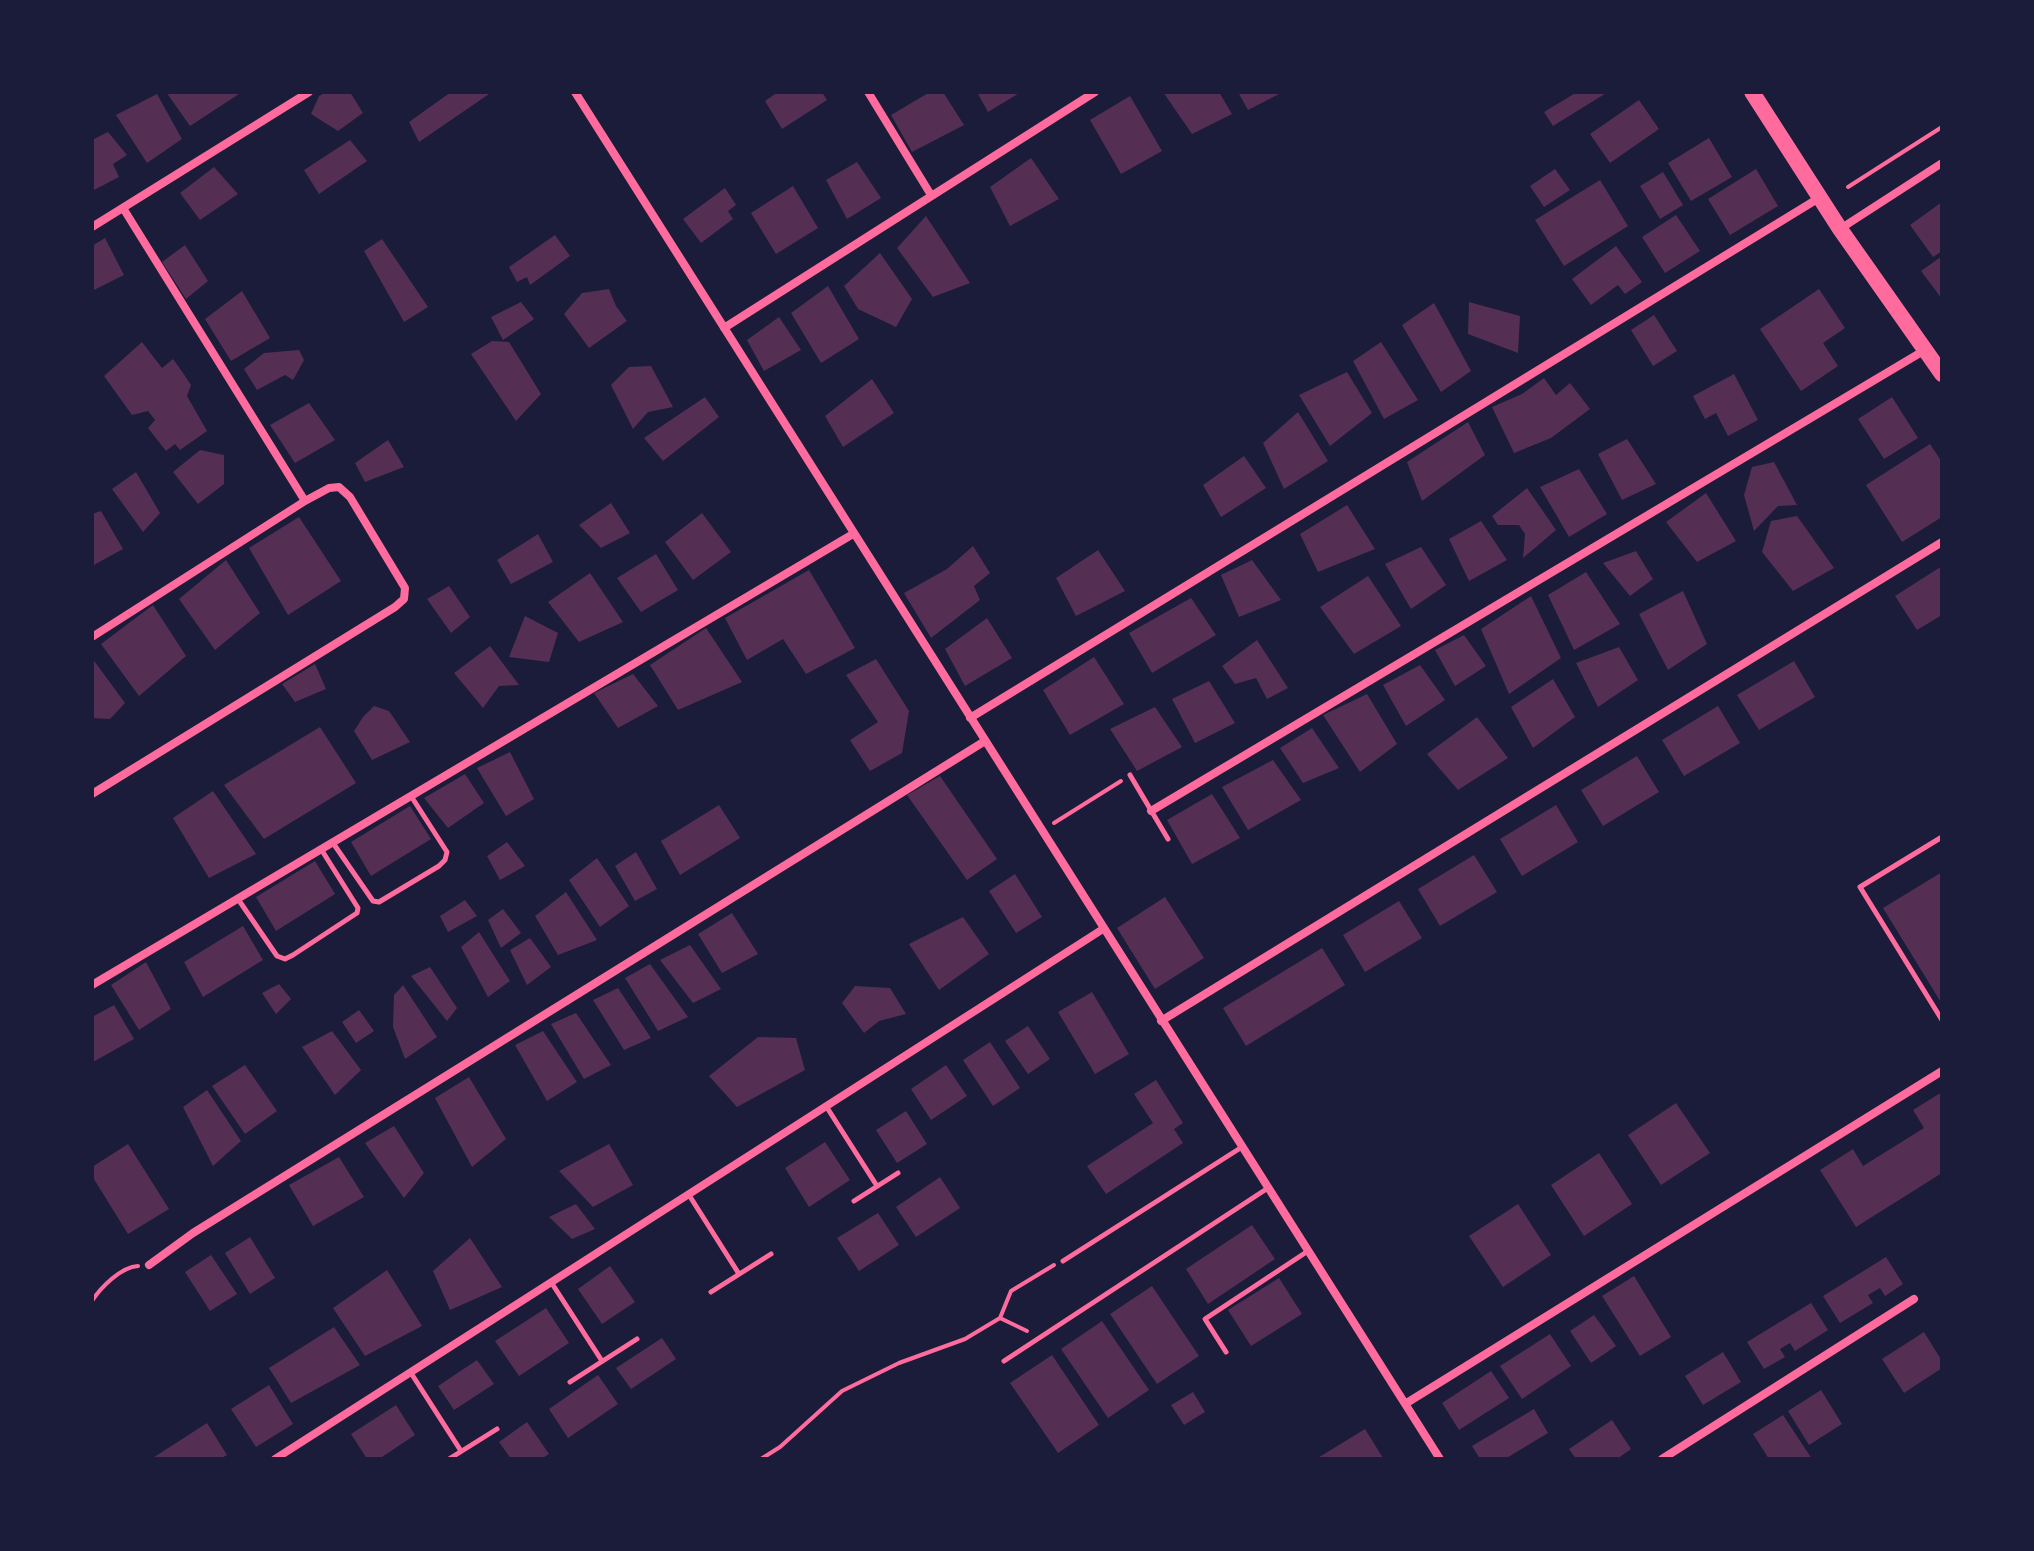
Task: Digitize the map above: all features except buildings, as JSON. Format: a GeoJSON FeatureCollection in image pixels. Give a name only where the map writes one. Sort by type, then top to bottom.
{"type":"FeatureCollection","features":[{"type":"Feature","properties":{"kind":"main road"},"geometry":{"type":"LineString","coordinates":[[1752,92],[1819,198],[1942,374]]}},
{"type":"Feature","properties":{"kind":"street"},"geometry":{"type":"LineString","coordinates":[[92,227],[309,92]]}},
{"type":"Feature","properties":{"kind":"street"},"geometry":{"type":"LineString","coordinates":[[575,92],[1440,1459]]}},
{"type":"Feature","properties":{"kind":"street"},"geometry":{"type":"LineString","coordinates":[[868,92],[931,195]]}},
{"type":"Feature","properties":{"kind":"street"},"geometry":{"type":"LineString","coordinates":[[724,328],[1095,92]]}},
{"type":"Feature","properties":{"kind":"street"},"geometry":{"type":"LineString","coordinates":[[1840,229],[1942,163]]}},
{"type":"Feature","properties":{"kind":"street"},"geometry":{"type":"LineString","coordinates":[[970,718],[1819,198]]}},
{"type":"Feature","properties":{"kind":"street"},"geometry":{"type":"LineString","coordinates":[[123,208],[305,501]]}},
{"type":"Feature","properties":{"kind":"street"},"geometry":{"type":"LineString","coordinates":[[1151,811],[1925,350]]}},
{"type":"Feature","properties":{"kind":"street"},"geometry":{"type":"LineString","coordinates":[[92,637],[329,488],[339,487],[350,497],[405,588],[404,599],[92,794]]}},
{"type":"Feature","properties":{"kind":"street"},"geometry":{"type":"LineString","coordinates":[[92,985],[853,534]]}},
{"type":"Feature","properties":{"kind":"street"},"geometry":{"type":"LineString","coordinates":[[1161,1021],[1942,542]]}},
{"type":"Feature","properties":{"kind":"street"},"geometry":{"type":"LineString","coordinates":[[149,1265],[207,1224],[985,741]]}},
{"type":"Feature","properties":{"kind":"street"},"geometry":{"type":"LineString","coordinates":[[275,1459],[1103,929]]}},
{"type":"Feature","properties":{"kind":"street"},"geometry":{"type":"LineString","coordinates":[[1405,1404],[1942,1071]]}},
{"type":"Feature","properties":{"kind":"street"},"geometry":{"type":"LineString","coordinates":[[1662,1459],[1914,1299]]}},
{"type":"Feature","properties":{"kind":"lane"},"geometry":{"type":"LineString","coordinates":[[1130,775],[1168,839]]}},
{"type":"Feature","properties":{"kind":"lane"},"geometry":{"type":"LineString","coordinates":[[333,842],[368,896],[379,902],[445,860],[447,852],[411,796]]}},
{"type":"Feature","properties":{"kind":"lane"},"geometry":{"type":"LineString","coordinates":[[1942,837],[1860,887],[1942,1020]]}},
{"type":"Feature","properties":{"kind":"lane"},"geometry":{"type":"LineString","coordinates":[[238,898],[277,956],[285,959],[293,955],[357,913],[358,908],[321,849]]}},
{"type":"Feature","properties":{"kind":"lane"},"geometry":{"type":"LineString","coordinates":[[826,1106],[877,1186]]}},
{"type":"Feature","properties":{"kind":"lane"},"geometry":{"type":"LineString","coordinates":[[1063,1261],[1242,1147]]}},
{"type":"Feature","properties":{"kind":"lane"},"geometry":{"type":"LineString","coordinates":[[854,1201],[898,1173]]}},
{"type":"Feature","properties":{"kind":"lane"},"geometry":{"type":"LineString","coordinates":[[1004,1361],[1268,1188]]}},
{"type":"Feature","properties":{"kind":"lane"},"geometry":{"type":"LineString","coordinates":[[689,1194],[739,1274]]}},
{"type":"Feature","properties":{"kind":"lane"},"geometry":{"type":"LineString","coordinates":[[1226,1352],[1205,1319],[1308,1251]]}},
{"type":"Feature","properties":{"kind":"lane"},"geometry":{"type":"LineString","coordinates":[[711,1292],[771,1254]]}},
{"type":"Feature","properties":{"kind":"lane"},"geometry":{"type":"LineString","coordinates":[[551,1282],[602,1361]]}},
{"type":"Feature","properties":{"kind":"lane"},"geometry":{"type":"LineString","coordinates":[[570,1382],[637,1339]]}},
{"type":"Feature","properties":{"kind":"lane"},"geometry":{"type":"LineString","coordinates":[[411,1372],[461,1451]]}},
{"type":"Feature","properties":{"kind":"lane"},"geometry":{"type":"LineString","coordinates":[[449,1459],[497,1429]]}},
{"type":"Feature","properties":{"kind":"path"},"geometry":{"type":"LineString","coordinates":[[1848,187],[1942,127]]}},
{"type":"Feature","properties":{"kind":"path"},"geometry":{"type":"LineString","coordinates":[[1041,831],[1130,775]]}},
{"type":"Feature","properties":{"kind":"path"},"geometry":{"type":"LineString","coordinates":[[761,1459],[780,1447],[842,1391],[899,1363],[965,1339],[1000,1318],[1011,1291],[1037,1273],[1063,1261]]}},
{"type":"Feature","properties":{"kind":"path"},"geometry":{"type":"LineString","coordinates":[[92,1301],[98,1292],[130,1266],[149,1265]]}},
{"type":"Feature","properties":{"kind":"path"},"geometry":{"type":"LineString","coordinates":[[1000,1318],[1039,1337]]}}]}
